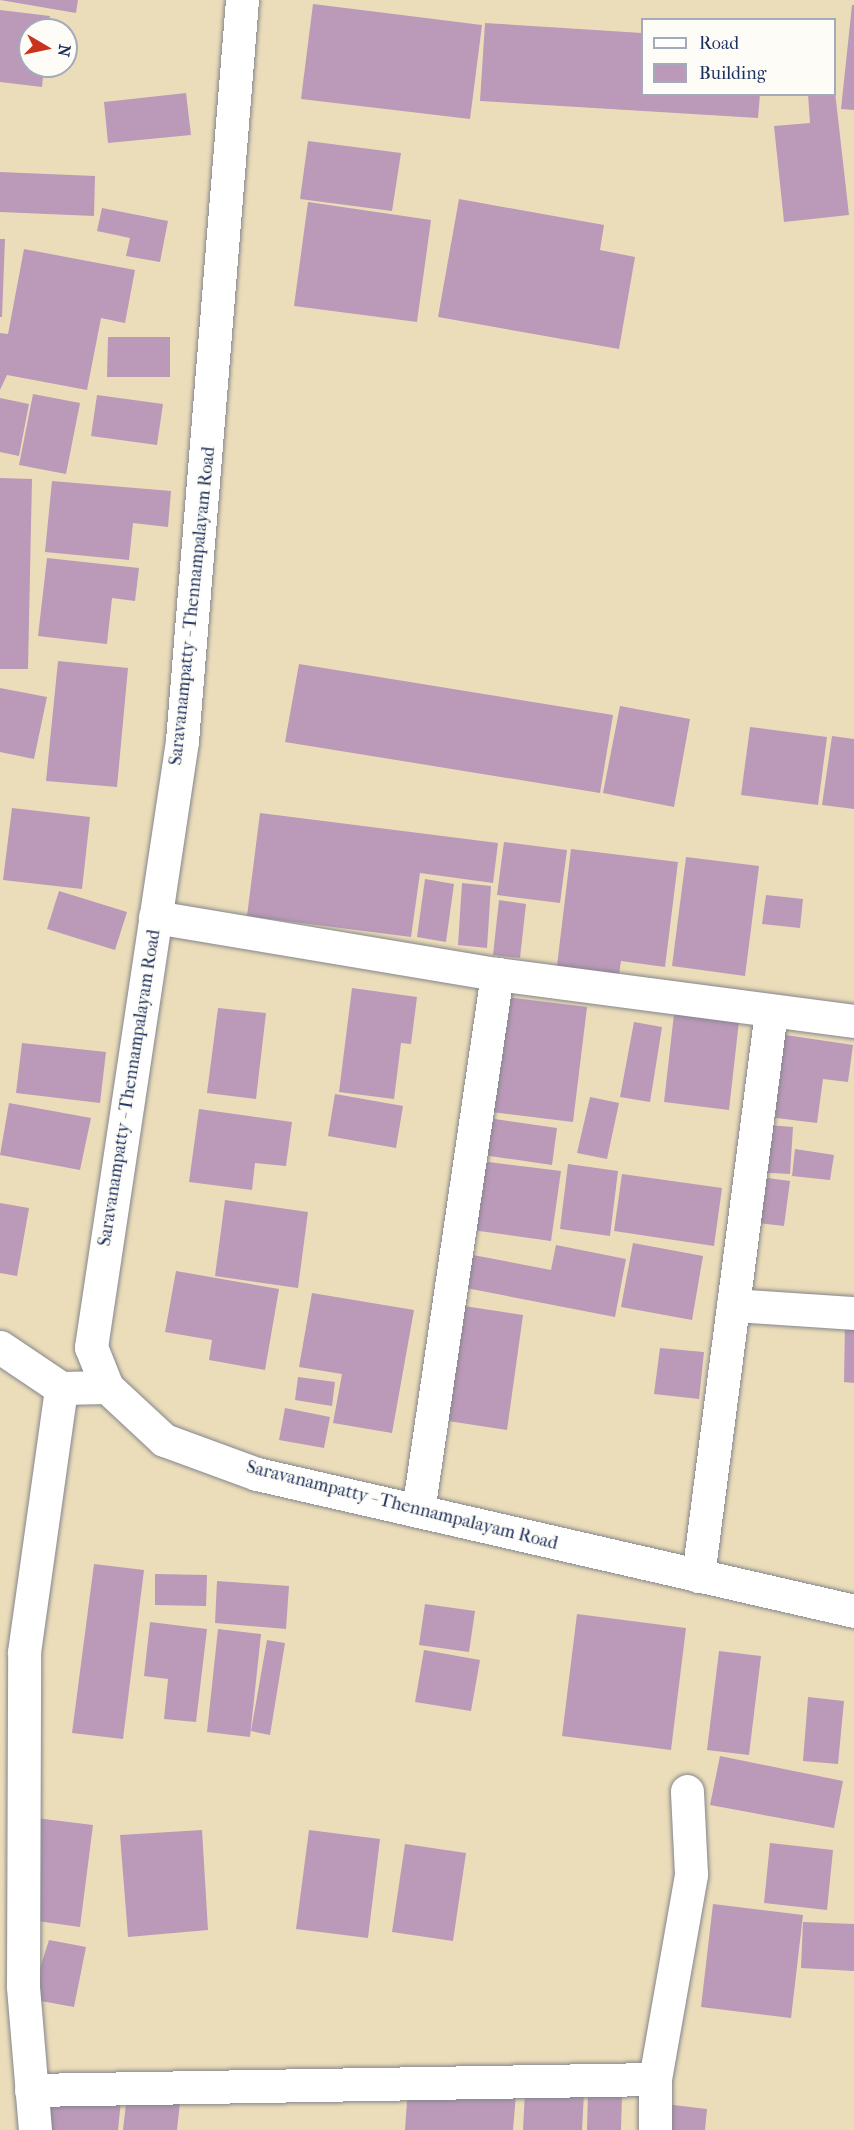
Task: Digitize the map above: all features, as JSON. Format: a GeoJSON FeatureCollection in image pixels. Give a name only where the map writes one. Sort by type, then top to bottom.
{"type":"FeatureCollection","features":[{"type":"Feature","properties":{"kind":"street","name":"Saravanampatty - Thennampalayam Road"},"geometry":{"type":"LineString","coordinates":[[242,0],[184,718],[91,1347],[107,1387],[164,1440],[257,1474],[854,1611]]}},
{"type":"Feature","properties":{"kind":"street"},"geometry":{"type":"LineString","coordinates":[[155,917],[497,974],[771,1012],[854,1021]]}},
{"type":"Feature","properties":{"kind":"street"},"geometry":{"type":"LineString","coordinates":[[418,1511],[497,974]]}},
{"type":"Feature","properties":{"kind":"street"},"geometry":{"type":"LineString","coordinates":[[698,1576],[771,1012]]}},
{"type":"Feature","properties":{"kind":"street"},"geometry":{"type":"LineString","coordinates":[[733,1305],[854,1313]]}},
{"type":"Feature","properties":{"kind":"street"},"geometry":{"type":"LineString","coordinates":[[0,1347],[61,1388],[107,1387]]}},
{"type":"Feature","properties":{"kind":"street"},"geometry":{"type":"LineString","coordinates":[[35,2130],[24,1986],[24,1652],[61,1388]]}},
{"type":"Feature","properties":{"kind":"street"},"geometry":{"type":"LineString","coordinates":[[655,2130],[655,2079],[691,1874],[687,1791]]}},
{"type":"Feature","properties":{"kind":"street"},"geometry":{"type":"LineString","coordinates":[[31,2090],[655,2079]]}},
{"type":"Feature","properties":{"kind":"building"},"geometry":{"type":"Polygon","coordinates":[[[0,0],[78,0],[76,13],[0,0]]]}},
{"type":"Feature","properties":{"kind":"building"},"geometry":{"type":"Polygon","coordinates":[[[313,4],[482,25],[470,119],[301,99],[313,4]]]}},
{"type":"Feature","properties":{"kind":"building"},"geometry":{"type":"Polygon","coordinates":[[[852,5],[854,5],[854,110],[841,109],[852,5]]]}},
{"type":"Feature","properties":{"kind":"building"},"geometry":{"type":"Polygon","coordinates":[[[0,10],[50,16],[50,18],[18,18],[18,78],[43,78],[42,87],[0,82],[0,10]]]}},
{"type":"Feature","properties":{"kind":"building"},"geometry":{"type":"Polygon","coordinates":[[[485,23],[641,33],[641,96],[760,96],[758,118],[480,101],[485,23]]]}},
{"type":"Feature","properties":{"kind":"building"},"geometry":{"type":"Polygon","coordinates":[[[186,93],[191,135],[108,143],[104,102],[186,93]]]}},
{"type":"Feature","properties":{"kind":"building"},"geometry":{"type":"Polygon","coordinates":[[[808,96],[835,96],[849,215],[784,222],[774,126],[810,123],[808,96]]]}},
{"type":"Feature","properties":{"kind":"building"},"geometry":{"type":"Polygon","coordinates":[[[308,141],[401,153],[392,211],[300,199],[308,141]]]}},
{"type":"Feature","properties":{"kind":"building"},"geometry":{"type":"Polygon","coordinates":[[[0,172],[95,176],[94,216],[0,212],[0,172]]]}},
{"type":"Feature","properties":{"kind":"building"},"geometry":{"type":"Polygon","coordinates":[[[459,199],[604,225],[600,250],[635,257],[619,349],[438,317],[459,199]]]}},
{"type":"Feature","properties":{"kind":"building"},"geometry":{"type":"Polygon","coordinates":[[[308,202],[431,220],[417,322],[294,306],[308,202]]]}},
{"type":"Feature","properties":{"kind":"building"},"geometry":{"type":"Polygon","coordinates":[[[102,208],[168,221],[160,262],[126,256],[130,238],[97,231],[102,208]]]}},
{"type":"Feature","properties":{"kind":"building"},"geometry":{"type":"Polygon","coordinates":[[[0,239],[5,239],[2,317],[0,317],[0,239]]]}},
{"type":"Feature","properties":{"kind":"building"},"geometry":{"type":"Polygon","coordinates":[[[24,249],[135,270],[125,323],[101,318],[87,390],[7,375],[0,390],[0,333],[8,334],[24,249]]]}},
{"type":"Feature","properties":{"kind":"building"},"geometry":{"type":"Polygon","coordinates":[[[108,337],[170,337],[170,377],[107,377],[108,337]]]}},
{"type":"Feature","properties":{"kind":"building"},"geometry":{"type":"Polygon","coordinates":[[[33,394],[80,403],[66,474],[19,465],[33,394]]]}},
{"type":"Feature","properties":{"kind":"building"},"geometry":{"type":"Polygon","coordinates":[[[97,395],[163,404],[157,445],[91,436],[97,395]]]}},
{"type":"Feature","properties":{"kind":"building"},"geometry":{"type":"Polygon","coordinates":[[[0,398],[29,404],[19,456],[0,452],[0,398]]]}},
{"type":"Feature","properties":{"kind":"building"},"geometry":{"type":"Polygon","coordinates":[[[0,478],[32,479],[28,669],[0,669],[0,478]]]}},
{"type":"Feature","properties":{"kind":"building"},"geometry":{"type":"Polygon","coordinates":[[[52,481],[171,491],[168,527],[133,523],[129,560],[45,552],[52,481]]]}},
{"type":"Feature","properties":{"kind":"building"},"geometry":{"type":"Polygon","coordinates":[[[47,558],[139,568],[135,601],[112,598],[107,644],[38,636],[47,558]]]}},
{"type":"Feature","properties":{"kind":"building"},"geometry":{"type":"Polygon","coordinates":[[[58,661],[128,668],[117,787],[46,781],[58,661]]]}},
{"type":"Feature","properties":{"kind":"building"},"geometry":{"type":"Polygon","coordinates":[[[299,664],[613,715],[600,793],[285,742],[299,664]]]}},
{"type":"Feature","properties":{"kind":"building"},"geometry":{"type":"Polygon","coordinates":[[[0,688],[47,697],[34,759],[0,752],[0,688]]]}},
{"type":"Feature","properties":{"kind":"building"},"geometry":{"type":"Polygon","coordinates":[[[620,706],[690,719],[674,807],[603,793],[620,706]]]}},
{"type":"Feature","properties":{"kind":"building"},"geometry":{"type":"Polygon","coordinates":[[[750,727],[827,737],[818,805],[741,795],[750,727]]]}},
{"type":"Feature","properties":{"kind":"building"},"geometry":{"type":"Polygon","coordinates":[[[832,736],[854,739],[854,809],[822,805],[832,736]]]}},
{"type":"Feature","properties":{"kind":"building"},"geometry":{"type":"Polygon","coordinates":[[[12,808],[90,817],[82,889],[3,880],[12,808]]]}},
{"type":"Feature","properties":{"kind":"building"},"geometry":{"type":"Polygon","coordinates":[[[260,813],[498,843],[493,883],[420,873],[411,937],[247,916],[260,813]]]}},
{"type":"Feature","properties":{"kind":"building"},"geometry":{"type":"Polygon","coordinates":[[[504,842],[567,850],[560,903],[497,895],[504,842]]]}},
{"type":"Feature","properties":{"kind":"building"},"geometry":{"type":"Polygon","coordinates":[[[571,849],[678,862],[665,967],[621,961],[618,981],[556,974],[571,849]]]}},
{"type":"Feature","properties":{"kind":"building"},"geometry":{"type":"Polygon","coordinates":[[[686,857],[759,866],[745,976],[672,966],[686,857]]]}},
{"type":"Feature","properties":{"kind":"building"},"geometry":{"type":"Polygon","coordinates":[[[425,879],[454,884],[446,942],[417,937],[425,879]]]}},
{"type":"Feature","properties":{"kind":"building"},"geometry":{"type":"Polygon","coordinates":[[[462,883],[491,886],[487,948],[458,945],[462,883]]]}},
{"type":"Feature","properties":{"kind":"building"},"geometry":{"type":"Polygon","coordinates":[[[59,891],[127,912],[115,950],[47,929],[59,891]]]}},
{"type":"Feature","properties":{"kind":"building"},"geometry":{"type":"Polygon","coordinates":[[[766,895],[803,899],[800,928],[762,924],[766,895]]]}},
{"type":"Feature","properties":{"kind":"building"},"geometry":{"type":"Polygon","coordinates":[[[499,900],[526,904],[520,958],[493,955],[499,900]]]}},
{"type":"Feature","properties":{"kind":"building"},"geometry":{"type":"Polygon","coordinates":[[[352,988],[417,997],[411,1044],[401,1043],[394,1099],[339,1092],[352,988]]]}},
{"type":"Feature","properties":{"kind":"building"},"geometry":{"type":"Polygon","coordinates":[[[507,997],[587,1007],[573,1122],[491,1112],[507,997]]]}},
{"type":"Feature","properties":{"kind":"building"},"geometry":{"type":"Polygon","coordinates":[[[675,1005],[740,1012],[729,1110],[664,1102],[675,1005]]]}},
{"type":"Feature","properties":{"kind":"building"},"geometry":{"type":"Polygon","coordinates":[[[218,1008],[266,1013],[256,1099],[207,1093],[218,1008]]]}},
{"type":"Feature","properties":{"kind":"building"},"geometry":{"type":"Polygon","coordinates":[[[634,1022],[662,1027],[650,1102],[620,1097],[634,1022]]]}},
{"type":"Feature","properties":{"kind":"building"},"geometry":{"type":"Polygon","coordinates":[[[772,1033],[853,1045],[848,1082],[823,1079],[817,1123],[760,1116],[772,1033]]]}},
{"type":"Feature","properties":{"kind":"building"},"geometry":{"type":"Polygon","coordinates":[[[22,1043],[106,1052],[100,1103],[16,1093],[22,1043]]]}},
{"type":"Feature","properties":{"kind":"building"},"geometry":{"type":"Polygon","coordinates":[[[335,1094],[403,1106],[396,1148],[328,1136],[335,1094]]]}},
{"type":"Feature","properties":{"kind":"building"},"geometry":{"type":"Polygon","coordinates":[[[590,1097],[619,1103],[607,1159],[577,1153],[590,1097]]]}},
{"type":"Feature","properties":{"kind":"building"},"geometry":{"type":"Polygon","coordinates":[[[9,1103],[91,1118],[80,1170],[0,1155],[9,1103]]]}},
{"type":"Feature","properties":{"kind":"building"},"geometry":{"type":"Polygon","coordinates":[[[199,1109],[292,1122],[286,1166],[255,1163],[252,1190],[189,1182],[199,1109]]]}},
{"type":"Feature","properties":{"kind":"building"},"geometry":{"type":"Polygon","coordinates":[[[488,1118],[557,1128],[552,1165],[483,1155],[488,1118]]]}},
{"type":"Feature","properties":{"kind":"building"},"geometry":{"type":"Polygon","coordinates":[[[757,1124],[793,1127],[790,1174],[755,1172],[757,1124]]]}},
{"type":"Feature","properties":{"kind":"building"},"geometry":{"type":"Polygon","coordinates":[[[795,1149],[834,1155],[830,1180],[792,1176],[795,1149]]]}},
{"type":"Feature","properties":{"kind":"building"},"geometry":{"type":"Polygon","coordinates":[[[481,1161],[561,1171],[551,1241],[472,1230],[481,1161]]]}},
{"type":"Feature","properties":{"kind":"building"},"geometry":{"type":"Polygon","coordinates":[[[568,1164],[618,1171],[610,1236],[560,1229],[568,1164]]]}},
{"type":"Feature","properties":{"kind":"building"},"geometry":{"type":"Polygon","coordinates":[[[622,1174],[722,1188],[714,1246],[614,1231],[622,1174]]]}},
{"type":"Feature","properties":{"kind":"building"},"geometry":{"type":"Polygon","coordinates":[[[753,1176],[790,1181],[784,1226],[747,1222],[753,1176]]]}},
{"type":"Feature","properties":{"kind":"building"},"geometry":{"type":"Polygon","coordinates":[[[225,1200],[308,1212],[298,1288],[215,1276],[225,1200]]]}},
{"type":"Feature","properties":{"kind":"building"},"geometry":{"type":"Polygon","coordinates":[[[0,1203],[29,1208],[17,1276],[0,1273],[0,1203]]]}},
{"type":"Feature","properties":{"kind":"building"},"geometry":{"type":"Polygon","coordinates":[[[633,1243],[703,1256],[692,1320],[621,1307],[633,1243]]]}},
{"type":"Feature","properties":{"kind":"building"},"geometry":{"type":"Polygon","coordinates":[[[556,1245],[626,1259],[615,1317],[466,1288],[473,1255],[551,1270],[556,1245]]]}},
{"type":"Feature","properties":{"kind":"building"},"geometry":{"type":"Polygon","coordinates":[[[176,1271],[279,1289],[265,1370],[209,1360],[212,1340],[165,1332],[176,1271]]]}},
{"type":"Feature","properties":{"kind":"building"},"geometry":{"type":"Polygon","coordinates":[[[312,1293],[414,1310],[392,1433],[333,1423],[342,1374],[299,1367],[312,1293]]]}},
{"type":"Feature","properties":{"kind":"building"},"geometry":{"type":"Polygon","coordinates":[[[464,1306],[523,1315],[507,1430],[448,1421],[464,1306]]]}},
{"type":"Feature","properties":{"kind":"building"},"geometry":{"type":"Polygon","coordinates":[[[845,1323],[854,1324],[854,1383],[844,1382],[845,1323]]]}},
{"type":"Feature","properties":{"kind":"building"},"geometry":{"type":"Polygon","coordinates":[[[660,1348],[704,1352],[699,1399],[654,1394],[660,1348]]]}},
{"type":"Feature","properties":{"kind":"building"},"geometry":{"type":"Polygon","coordinates":[[[298,1377],[335,1382],[332,1406],[295,1400],[298,1377]]]}},
{"type":"Feature","properties":{"kind":"building"},"geometry":{"type":"Polygon","coordinates":[[[285,1408],[330,1417],[324,1448],[279,1440],[285,1408]]]}},
{"type":"Feature","properties":{"kind":"building"},"geometry":{"type":"Polygon","coordinates":[[[94,1564],[144,1570],[123,1739],[72,1733],[94,1564]]]}},
{"type":"Feature","properties":{"kind":"building"},"geometry":{"type":"Polygon","coordinates":[[[155,1574],[207,1575],[206,1606],[155,1605],[155,1574]]]}},
{"type":"Feature","properties":{"kind":"building"},"geometry":{"type":"Polygon","coordinates":[[[217,1581],[289,1586],[286,1629],[215,1623],[217,1581]]]}},
{"type":"Feature","properties":{"kind":"building"},"geometry":{"type":"Polygon","coordinates":[[[425,1604],[475,1611],[469,1652],[419,1645],[425,1604]]]}},
{"type":"Feature","properties":{"kind":"building"},"geometry":{"type":"Polygon","coordinates":[[[577,1614],[686,1628],[671,1750],[562,1736],[577,1614]]]}},
{"type":"Feature","properties":{"kind":"building"},"geometry":{"type":"Polygon","coordinates":[[[150,1622],[207,1629],[196,1722],[164,1719],[168,1679],[144,1676],[150,1622]]]}},
{"type":"Feature","properties":{"kind":"building"},"geometry":{"type":"Polygon","coordinates":[[[218,1629],[261,1634],[250,1737],[207,1732],[218,1629]]]}},
{"type":"Feature","properties":{"kind":"building"},"geometry":{"type":"Polygon","coordinates":[[[267,1640],[285,1643],[270,1735],[251,1731],[267,1640]]]}},
{"type":"Feature","properties":{"kind":"building"},"geometry":{"type":"Polygon","coordinates":[[[424,1650],[480,1660],[471,1711],[415,1702],[424,1650]]]}},
{"type":"Feature","properties":{"kind":"building"},"geometry":{"type":"Polygon","coordinates":[[[719,1651],[761,1656],[749,1755],[707,1750],[719,1651]]]}},
{"type":"Feature","properties":{"kind":"building"},"geometry":{"type":"Polygon","coordinates":[[[808,1697],[844,1701],[838,1764],[803,1761],[808,1697]]]}},
{"type":"Feature","properties":{"kind":"building"},"geometry":{"type":"Polygon","coordinates":[[[720,1756],[843,1781],[834,1828],[710,1805],[720,1756]]]}},
{"type":"Feature","properties":{"kind":"building"},"geometry":{"type":"Polygon","coordinates":[[[36,1818],[93,1825],[80,1927],[23,1919],[36,1818]]]}},
{"type":"Feature","properties":{"kind":"building"},"geometry":{"type":"Polygon","coordinates":[[[202,1830],[208,1930],[128,1937],[120,1835],[202,1830]]]}},
{"type":"Feature","properties":{"kind":"building"},"geometry":{"type":"Polygon","coordinates":[[[309,1830],[380,1839],[368,1938],[296,1929],[309,1830]]]}},
{"type":"Feature","properties":{"kind":"building"},"geometry":{"type":"Polygon","coordinates":[[[770,1843],[833,1850],[827,1910],[764,1903],[770,1843]]]}},
{"type":"Feature","properties":{"kind":"building"},"geometry":{"type":"Polygon","coordinates":[[[405,1844],[466,1853],[453,1941],[392,1932],[405,1844]]]}},
{"type":"Feature","properties":{"kind":"building"},"geometry":{"type":"Polygon","coordinates":[[[713,1904],[803,1915],[791,2018],[701,2007],[713,1904]]]}},
{"type":"Feature","properties":{"kind":"building"},"geometry":{"type":"Polygon","coordinates":[[[803,1922],[854,1924],[854,1971],[801,1968],[803,1922]]]}},
{"type":"Feature","properties":{"kind":"building"},"geometry":{"type":"Polygon","coordinates":[[[49,1940],[86,1947],[74,2007],[30,1999],[49,1940]]]}},
{"type":"Feature","properties":{"kind":"building"},"geometry":{"type":"Polygon","coordinates":[[[408,2087],[516,2094],[513,2130],[405,2130],[408,2087]]]}},
{"type":"Feature","properties":{"kind":"building"},"geometry":{"type":"Polygon","coordinates":[[[525,2091],[584,2093],[582,2130],[523,2130],[525,2091]]]}},
{"type":"Feature","properties":{"kind":"building"},"geometry":{"type":"Polygon","coordinates":[[[51,2094],[121,2100],[118,2130],[48,2130],[51,2094]]]}},
{"type":"Feature","properties":{"kind":"building"},"geometry":{"type":"Polygon","coordinates":[[[588,2094],[622,2095],[621,2130],[587,2130],[588,2094]]]}},
{"type":"Feature","properties":{"kind":"building"},"geometry":{"type":"Polygon","coordinates":[[[127,2095],[180,2102],[177,2130],[123,2130],[127,2095]]]}},
{"type":"Feature","properties":{"kind":"building"},"geometry":{"type":"Polygon","coordinates":[[[665,2104],[707,2109],[705,2130],[662,2130],[665,2104]]]}}]}
